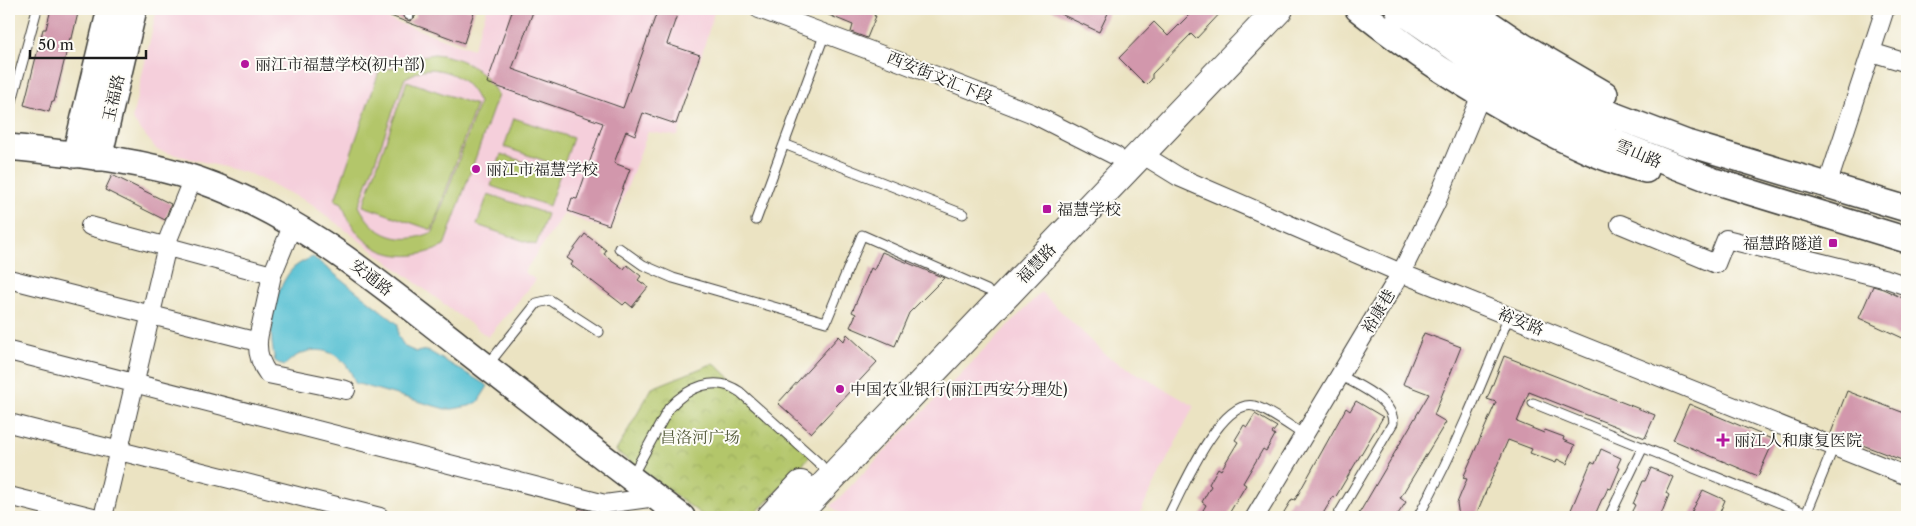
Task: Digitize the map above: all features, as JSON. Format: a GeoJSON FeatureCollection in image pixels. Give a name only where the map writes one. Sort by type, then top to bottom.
{"type":"FeatureCollection","features":[{"type":"Feature","properties":{"kind":"main road","name":"玉福路"},"geometry":{"type":"LineString","coordinates":[[87,156],[110,9]]}},
{"type":"Feature","properties":{"kind":"main road","name":"玉福路"},"geometry":{"type":"LineString","coordinates":[[87,156],[134,9]]}},
{"type":"Feature","properties":{"kind":"main road","name":"福慧路"},"geometry":{"type":"LineString","coordinates":[[794,517],[1128,154],[1256,9]]}},
{"type":"Feature","properties":{"kind":"main road","name":"福慧路"},"geometry":{"type":"LineString","coordinates":[[771,517],[987,290],[1279,9]]}},
{"type":"Feature","properties":{"kind":"main road"},"geometry":{"type":"LineString","coordinates":[[1358,9],[1420,56],[1481,95],[1547,131],[1613,161],[1650,171],[1691,173]]}},
{"type":"Feature","properties":{"kind":"main road","name":"雪山路"},"geometry":{"type":"LineString","coordinates":[[1398,9],[1498,78],[1579,126],[1644,155],[1691,173],[1907,240]]}},
{"type":"Feature","properties":{"kind":"main road","name":"雪山路"},"geometry":{"type":"LineString","coordinates":[[1432,9],[1506,58],[1561,90],[1633,123],[1704,148],[1907,209]]}},
{"type":"Feature","properties":{"kind":"main road"},"geometry":{"type":"LineString","coordinates":[[1468,9],[1571,75],[1704,148]]}},
{"type":"Feature","properties":{"kind":"main road","name":"安通路"},"geometry":{"type":"LineString","coordinates":[[9,147],[143,164],[193,178],[226,190],[293,224],[352,261],[682,517]]}},
{"type":"Feature","properties":{"kind":"street","name":"西安街文汇下段"},"geometry":{"type":"LineString","coordinates":[[761,9],[1031,114],[1128,154]]}},
{"type":"Feature","properties":{"kind":"street"},"geometry":{"type":"LineString","coordinates":[[1827,186],[1885,9]]}},
{"type":"Feature","properties":{"kind":"street"},"geometry":{"type":"LineString","coordinates":[[1871,52],[1907,63]]}},
{"type":"Feature","properties":{"kind":"street","name":"裕康巷"},"geometry":{"type":"LineString","coordinates":[[1255,517],[1401,273],[1436,204],[1481,95]]}},
{"type":"Feature","properties":{"kind":"street","name":"裕安路"},"geometry":{"type":"LineString","coordinates":[[1128,154],[1401,273],[1907,476]]}},
{"type":"Feature","properties":{"kind":"street"},"geometry":{"type":"LineString","coordinates":[[103,517],[167,247],[193,178]]}},
{"type":"Feature","properties":{"kind":"street"},"geometry":{"type":"LineString","coordinates":[[293,224],[272,275],[258,342],[259,358],[268,374],[346,390]]}},
{"type":"Feature","properties":{"kind":"street"},"geometry":{"type":"LineString","coordinates":[[1620,224],[1716,264],[1726,239],[1887,278],[1907,286]]}},
{"type":"Feature","properties":{"kind":"street"},"geometry":{"type":"LineString","coordinates":[[90,226],[272,275]]}},
{"type":"Feature","properties":{"kind":"street"},"geometry":{"type":"LineString","coordinates":[[9,279],[258,342]]}},
{"type":"Feature","properties":{"kind":"street"},"geometry":{"type":"LineString","coordinates":[[9,350],[605,504],[656,497]]}},
{"type":"Feature","properties":{"kind":"street"},"geometry":{"type":"LineString","coordinates":[[9,423],[380,517]]}},
{"type":"Feature","properties":{"kind":"street"},"geometry":{"type":"LineString","coordinates":[[9,496],[93,517]]}},
{"type":"Feature","properties":{"kind":"lane"},"geometry":{"type":"LineString","coordinates":[[9,112],[37,9]]}},
{"type":"Feature","properties":{"kind":"lane"},"geometry":{"type":"LineString","coordinates":[[756,220],[825,34]]}},
{"type":"Feature","properties":{"kind":"lane"},"geometry":{"type":"LineString","coordinates":[[784,144],[963,214]]}},
{"type":"Feature","properties":{"kind":"lane"},"geometry":{"type":"LineString","coordinates":[[619,248],[643,265],[672,278],[826,322],[862,235],[987,290]]}},
{"type":"Feature","properties":{"kind":"lane"},"geometry":{"type":"LineString","coordinates":[[487,367],[537,303],[550,300],[598,332]]}},
{"type":"Feature","properties":{"kind":"lane"},"geometry":{"type":"LineString","coordinates":[[1418,517],[1442,472],[1470,412],[1509,316]]}},
{"type":"Feature","properties":{"kind":"lane"},"geometry":{"type":"LineString","coordinates":[[1337,517],[1393,423],[1392,412],[1385,402],[1340,375]]}},
{"type":"Feature","properties":{"kind":"lane"},"geometry":{"type":"LineString","coordinates":[[630,478],[666,413],[677,399],[697,387],[720,383],[727,384],[740,392],[821,465]]}},
{"type":"Feature","properties":{"kind":"lane"},"geometry":{"type":"LineString","coordinates":[[1533,403],[1809,516],[1834,446]]}},
{"type":"Feature","properties":{"kind":"lane"},"geometry":{"type":"LineString","coordinates":[[1168,517],[1199,455],[1228,414],[1237,408],[1255,406],[1304,435]]}},
{"type":"Feature","properties":{"kind":"lane"},"geometry":{"type":"LineString","coordinates":[[1609,517],[1643,447]]}},
{"type":"Feature","properties":{"kind":"shaded area","name":"丽江市福慧学校"},"geometry":{"type":"Polygon","coordinates":[[[157,9],[359,9],[473,49],[487,9],[715,9],[678,136],[648,132],[611,231],[564,214],[524,272],[536,280],[488,337],[308,202],[250,174],[157,150],[132,119],[157,9]]]}},
{"type":"Feature","properties":{"kind":"shaded area"},"geometry":{"type":"Polygon","coordinates":[[[1041,292],[1107,356],[1194,406],[1138,517],[844,517],[831,506],[1041,292]]]}},
{"type":"Feature","properties":{"kind":"green space"},"geometry":{"type":"Polygon","coordinates":[[[434,54],[463,61],[479,71],[498,95],[444,246],[411,255],[396,255],[382,251],[369,244],[349,220],[342,203],[335,200],[381,66],[391,69],[411,58],[434,54]],[[422,70],[405,78],[359,206],[365,217],[373,225],[381,232],[390,236],[410,238],[433,232],[479,103],[471,89],[460,79],[439,70],[422,70]]]}},
{"type":"Feature","properties":{"kind":"green space"},"geometry":{"type":"Polygon","coordinates":[[[407,81],[476,105],[432,230],[363,206],[407,81]]]}},
{"type":"Feature","properties":{"kind":"green space"},"geometry":{"type":"Polygon","coordinates":[[[514,118],[573,138],[563,167],[504,147],[514,118]]]}},
{"type":"Feature","properties":{"kind":"green space"},"geometry":{"type":"Polygon","coordinates":[[[501,154],[560,174],[549,206],[491,186],[501,154]]]}},
{"type":"Feature","properties":{"kind":"green space"},"geometry":{"type":"Polygon","coordinates":[[[488,194],[547,214],[536,245],[477,225],[488,194]]]}},
{"type":"Feature","properties":{"kind":"green space","name":"昌洛河广场"},"geometry":{"type":"Polygon","coordinates":[[[714,363],[812,454],[752,517],[705,517],[616,451],[652,388],[714,363]]]}},
{"type":"Feature","properties":{"kind":"water"},"geometry":{"type":"Polygon","coordinates":[[[313,257],[398,324],[398,336],[405,347],[416,352],[427,350],[488,386],[478,402],[469,406],[445,409],[355,383],[350,371],[343,362],[335,355],[325,351],[304,352],[284,366],[275,361],[272,341],[272,320],[279,291],[292,269],[313,257]]]}},
{"type":"Feature","properties":{"kind":"building"},"geometry":{"type":"Polygon","coordinates":[[[51,9],[79,9],[54,102],[52,101],[49,112],[24,105],[43,29],[46,29],[51,9]]]}},
{"type":"Feature","properties":{"kind":"building"},"geometry":{"type":"Polygon","coordinates":[[[375,9],[404,9],[403,17],[410,21],[415,17],[417,9],[475,9],[464,43],[375,9]]]}},
{"type":"Feature","properties":{"kind":"building"},"geometry":{"type":"Polygon","coordinates":[[[513,9],[534,9],[512,69],[623,108],[658,9],[679,9],[667,44],[700,55],[676,124],[643,113],[635,135],[626,131],[614,163],[630,169],[609,225],[568,211],[572,198],[577,199],[603,123],[487,83],[513,9]]]}},
{"type":"Feature","properties":{"kind":"building"},"geometry":{"type":"Polygon","coordinates":[[[814,9],[877,9],[867,38],[851,32],[853,25],[814,9]]]}},
{"type":"Feature","properties":{"kind":"building"},"geometry":{"type":"Polygon","coordinates":[[[1050,9],[1110,9],[1099,32],[1050,9]]]}},
{"type":"Feature","properties":{"kind":"building"},"geometry":{"type":"Polygon","coordinates":[[[1195,9],[1224,9],[1196,39],[1191,34],[1152,74],[1152,79],[1146,85],[1119,58],[1154,22],[1168,36],[1195,9]]]}},
{"type":"Feature","properties":{"kind":"building"},"geometry":{"type":"Polygon","coordinates":[[[112,175],[171,204],[165,220],[105,190],[112,175]]]}},
{"type":"Feature","properties":{"kind":"building"},"geometry":{"type":"Polygon","coordinates":[[[585,234],[606,250],[604,254],[624,269],[627,265],[641,276],[638,280],[648,287],[632,307],[626,302],[623,305],[571,265],[573,262],[567,258],[585,234]]]}},
{"type":"Feature","properties":{"kind":"building"},"geometry":{"type":"Polygon","coordinates":[[[882,252],[944,278],[909,313],[895,346],[850,327],[856,314],[852,312],[871,268],[874,270],[882,252]]]}},
{"type":"Feature","properties":{"kind":"building"},"geometry":{"type":"Polygon","coordinates":[[[1873,286],[1907,300],[1907,340],[1859,318],[1873,286]]]}},
{"type":"Feature","properties":{"kind":"building"},"geometry":{"type":"Polygon","coordinates":[[[1424,333],[1461,347],[1434,415],[1446,422],[1400,498],[1406,502],[1396,517],[1357,517],[1429,394],[1403,384],[1424,333]]]}},
{"type":"Feature","properties":{"kind":"building"},"geometry":{"type":"Polygon","coordinates":[[[847,334],[877,362],[811,433],[778,403],[839,336],[844,341],[847,334]]]}},
{"type":"Feature","properties":{"kind":"building"},"geometry":{"type":"Polygon","coordinates":[[[1504,356],[1655,415],[1645,438],[1529,392],[1517,422],[1544,433],[1545,430],[1564,437],[1563,440],[1575,445],[1567,464],[1557,459],[1556,463],[1530,453],[1532,449],[1508,440],[1475,517],[1459,517],[1457,503],[1467,479],[1463,478],[1496,402],[1487,399],[1504,356]]]}},
{"type":"Feature","properties":{"kind":"building"},"geometry":{"type":"Polygon","coordinates":[[[1847,391],[1907,414],[1907,462],[1831,433],[1847,391]]]}},
{"type":"Feature","properties":{"kind":"building"},"geometry":{"type":"Polygon","coordinates":[[[1356,401],[1383,417],[1335,498],[1333,497],[1321,517],[1281,517],[1292,499],[1295,500],[1346,408],[1350,411],[1356,401]]]}},
{"type":"Feature","properties":{"kind":"building","name":"丽江人和康复医院"},"geometry":{"type":"Polygon","coordinates":[[[1689,404],[1774,440],[1758,476],[1673,440],[1689,404]]]}},
{"type":"Feature","properties":{"kind":"building"},"geometry":{"type":"Polygon","coordinates":[[[1255,414],[1277,427],[1272,433],[1275,435],[1266,451],[1263,449],[1243,483],[1246,485],[1227,517],[1199,517],[1206,505],[1202,502],[1211,486],[1209,484],[1218,468],[1221,470],[1238,442],[1235,440],[1244,425],[1247,427],[1255,414]]]}},
{"type":"Feature","properties":{"kind":"building"},"geometry":{"type":"Polygon","coordinates":[[[1601,449],[1621,458],[1617,467],[1620,468],[1611,489],[1608,488],[1594,517],[1568,517],[1591,462],[1595,464],[1601,449]]]}},
{"type":"Feature","properties":{"kind":"building"},"geometry":{"type":"Polygon","coordinates":[[[1651,468],[1673,477],[1666,493],[1669,495],[1660,517],[1629,517],[1643,481],[1645,481],[1651,468]]]}},
{"type":"Feature","properties":{"kind":"building"},"geometry":{"type":"Polygon","coordinates":[[[1703,490],[1725,500],[1718,517],[1689,517],[1703,490]]]}},
{"type":"Feature","properties":{"kind":"building"},"geometry":{"type":"Polygon","coordinates":[[[579,508],[603,514],[618,513],[618,517],[577,517],[579,508]]]}},
{"type":"Feature","properties":{"kind":"place","name":"丽江市福慧学校(初中部)"},"geometry":{"type":"Point","coordinates":[245,64]}},
{"type":"Feature","properties":{"kind":"place","name":"丽江市福慧学校"},"geometry":{"type":"Point","coordinates":[476,169]}},
{"type":"Feature","properties":{"kind":"place","name":"福慧学校"},"geometry":{"type":"Point","coordinates":[1047,209]}},
{"type":"Feature","properties":{"kind":"place","name":"福慧路隧道"},"geometry":{"type":"Point","coordinates":[1833,243]}},
{"type":"Feature","properties":{"kind":"place","name":"中国农业银行(丽江西安分理处)"},"geometry":{"type":"Point","coordinates":[840,389]}},
{"type":"Feature","properties":{"kind":"place","name":"丽江人和康复医院"},"geometry":{"type":"Point","coordinates":[1723,440]}}]}
